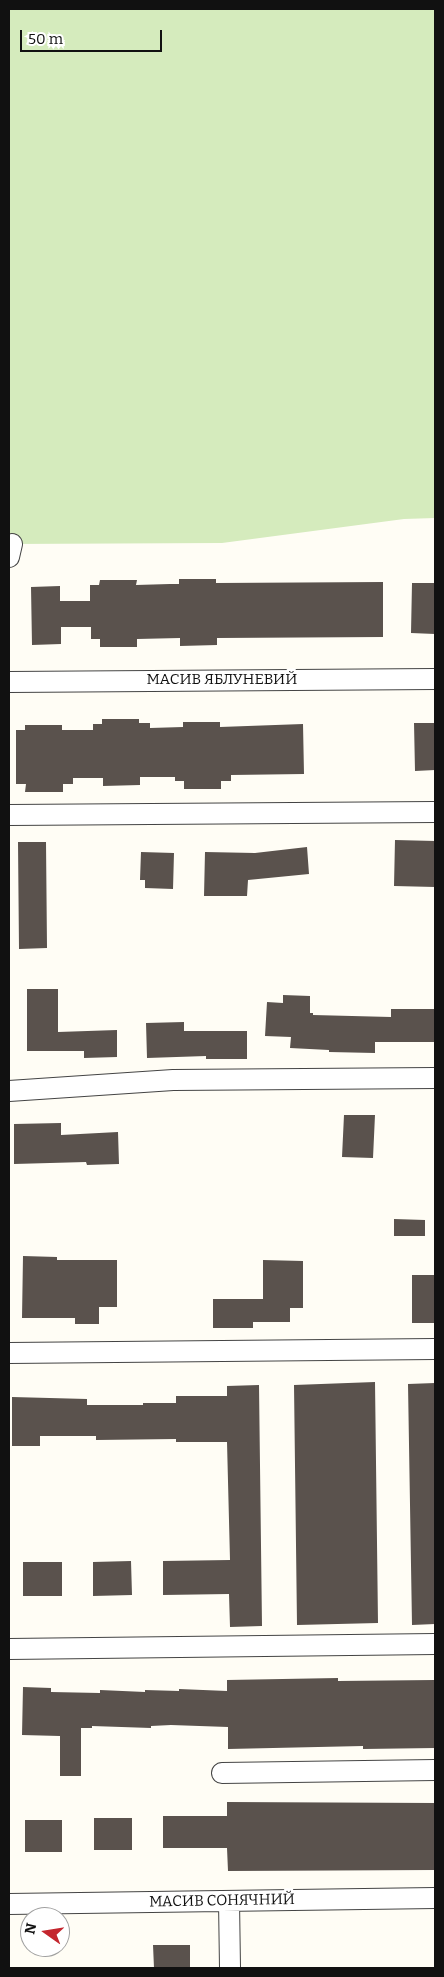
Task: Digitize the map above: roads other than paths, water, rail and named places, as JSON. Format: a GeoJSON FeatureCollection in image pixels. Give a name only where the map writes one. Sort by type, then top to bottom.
{"type":"FeatureCollection","features":[{"type":"Feature","properties":{"kind":"street","name":"МАСИВ ЯБЛУНЕВИЙ"},"geometry":{"type":"LineString","coordinates":[[9,682],[435,679]]}},
{"type":"Feature","properties":{"kind":"street"},"geometry":{"type":"LineString","coordinates":[[9,815],[435,812]]}},
{"type":"Feature","properties":{"kind":"street"},"geometry":{"type":"LineString","coordinates":[[9,1091],[173,1080],[435,1078]]}},
{"type":"Feature","properties":{"kind":"street"},"geometry":{"type":"LineString","coordinates":[[9,1353],[435,1350]]}},
{"type":"Feature","properties":{"kind":"street"},"geometry":{"type":"LineString","coordinates":[[9,1649],[435,1644]]}},
{"type":"Feature","properties":{"kind":"street"},"geometry":{"type":"LineString","coordinates":[[222,1773],[435,1770]]}},
{"type":"Feature","properties":{"kind":"street","name":"МАСИВ СОНЯЧНИЙ"},"geometry":{"type":"LineString","coordinates":[[9,1904],[435,1898]]}},
{"type":"Feature","properties":{"kind":"street"},"geometry":{"type":"LineString","coordinates":[[229,1901],[230,1968]]}}]}
